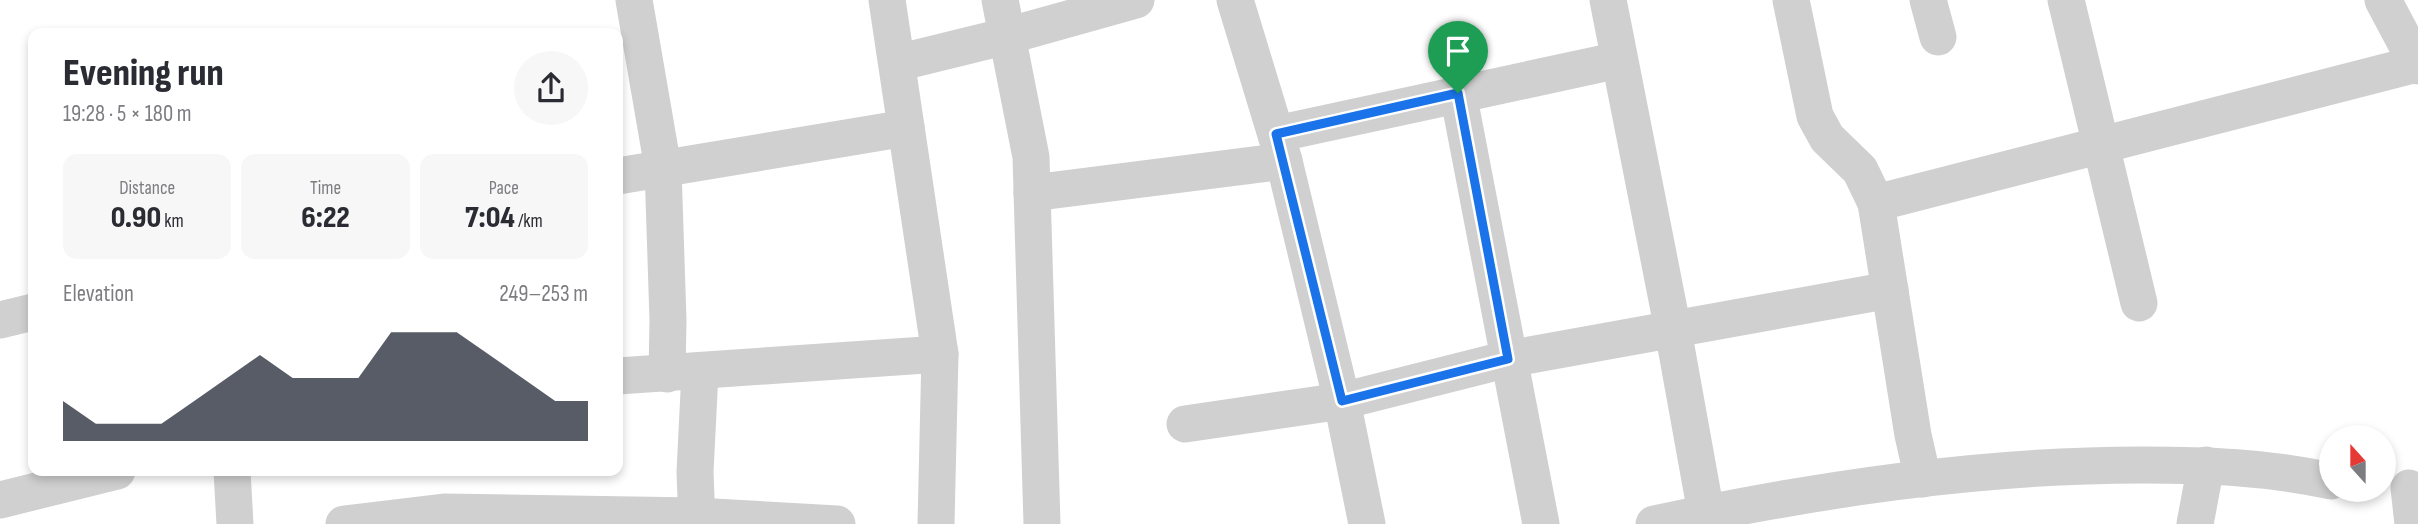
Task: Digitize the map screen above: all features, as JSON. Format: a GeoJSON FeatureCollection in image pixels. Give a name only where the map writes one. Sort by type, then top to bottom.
{"type":"FeatureCollection","features":[{"type":"Feature","properties":{"kind":"street"},"geometry":{"type":"LineString","coordinates":[[634,0],[663,168],[668,320],[683,373],[695,472],[697,520]]}},
{"type":"Feature","properties":{"kind":"street"},"geometry":{"type":"LineString","coordinates":[[887,0],[940,354],[936,524]]}},
{"type":"Feature","properties":{"kind":"street"},"geometry":{"type":"LineString","coordinates":[[1000,0],[1031,157],[1042,524]]}},
{"type":"Feature","properties":{"kind":"street"},"geometry":{"type":"LineString","coordinates":[[897,63],[1136,0]]}},
{"type":"Feature","properties":{"kind":"street"},"geometry":{"type":"LineString","coordinates":[[1235,0],[1280,147],[1342,401],[1367,524]]}},
{"type":"Feature","properties":{"kind":"street"},"geometry":{"type":"LineString","coordinates":[[1608,0],[1707,518]]}},
{"type":"Feature","properties":{"kind":"street"},"geometry":{"type":"LineString","coordinates":[[1791,0],[1815,116],[1827,138],[1860,170],[1876,203],[1913,435],[1923,479]]}},
{"type":"Feature","properties":{"kind":"street"},"geometry":{"type":"LineString","coordinates":[[1928,0],[1938,37]]}},
{"type":"Feature","properties":{"kind":"street"},"geometry":{"type":"LineString","coordinates":[[2066,0],[2139,303]]}},
{"type":"Feature","properties":{"kind":"street"},"geometry":{"type":"LineString","coordinates":[[1876,203],[2417,65],[2383,0]]}},
{"type":"Feature","properties":{"kind":"street"},"geometry":{"type":"LineString","coordinates":[[1032,193],[1280,147],[1458,93],[1619,60]]}},
{"type":"Feature","properties":{"kind":"street"},"geometry":{"type":"LineString","coordinates":[[1458,93],[1541,524]]}},
{"type":"Feature","properties":{"kind":"street"},"geometry":{"type":"LineString","coordinates":[[623,175],[906,128]]}},
{"type":"Feature","properties":{"kind":"street"},"geometry":{"type":"LineString","coordinates":[[1185,424],[1342,401],[1508,359],[1890,290]]}},
{"type":"Feature","properties":{"kind":"street"},"geometry":{"type":"LineString","coordinates":[[623,376],[940,354]]}},
{"type":"Feature","properties":{"kind":"street"},"geometry":{"type":"LineString","coordinates":[[1654,524],[1707,518],[1816,492],[2072,465],[2206,465],[2288,471],[2319,478]]}},
{"type":"Feature","properties":{"kind":"street"},"geometry":{"type":"LineString","coordinates":[[2195,524],[2206,465]]}},
{"type":"Feature","properties":{"kind":"street"},"geometry":{"type":"LineString","coordinates":[[0,500],[97,476]]}},
{"type":"Feature","properties":{"kind":"street"},"geometry":{"type":"LineString","coordinates":[[232,476],[235,524]]}},
{"type":"Feature","properties":{"kind":"street"},"geometry":{"type":"LineString","coordinates":[[2404,487],[2413,524]]}},
{"type":"Feature","properties":{"kind":"street"},"geometry":{"type":"LineString","coordinates":[[344,524],[444,512],[837,524]]}},
{"type":"Feature","properties":{"kind":"route"},"geometry":{"type":"LineString","coordinates":[[1458,93],[1508,359],[1342,401],[1276,134],[1458,93]]}}]}
